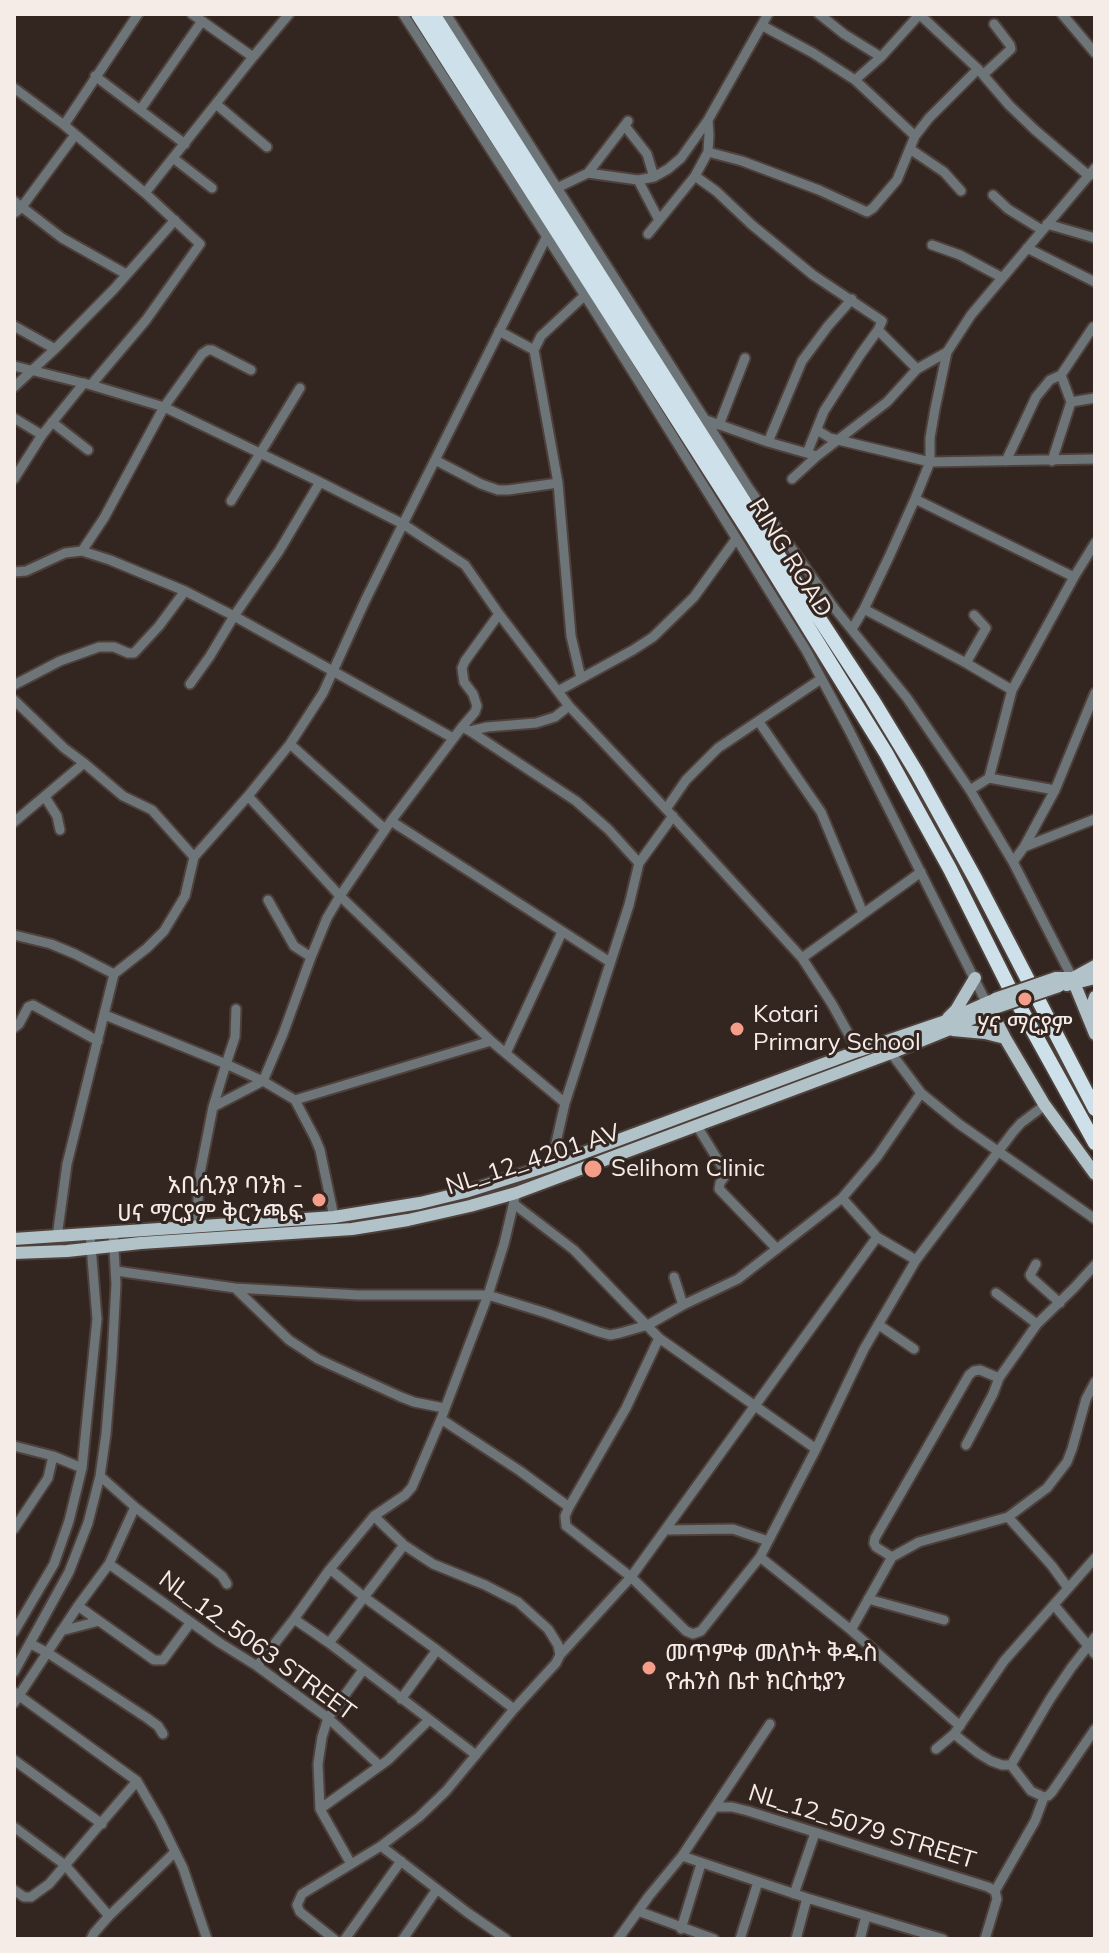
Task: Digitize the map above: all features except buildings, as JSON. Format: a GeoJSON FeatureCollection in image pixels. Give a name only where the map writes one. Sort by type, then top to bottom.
{"type":"FeatureCollection","features":[{"type":"Feature","properties":{"kind":"highway","name":"RING ROAD"},"geometry":{"type":"LineString","coordinates":[[418,14],[751,535],[886,753],[1095,1143]]}},
{"type":"Feature","properties":{"kind":"highway","name":"RING ROAD"},"geometry":{"type":"LineString","coordinates":[[433,14],[917,773],[1095,1109]]}},
{"type":"Feature","properties":{"kind":"main road"},"geometry":{"type":"LineString","coordinates":[[1074,981],[1095,966]]}},
{"type":"Feature","properties":{"kind":"main road"},"geometry":{"type":"LineString","coordinates":[[948,1025],[975,978]]}},
{"type":"Feature","properties":{"kind":"main road"},"geometry":{"type":"LineString","coordinates":[[948,1025],[990,1005],[1058,982],[1095,978]]}},
{"type":"Feature","properties":{"kind":"main road"},"geometry":{"type":"LineString","coordinates":[[1074,981],[1095,1034]]}},
{"type":"Feature","properties":{"kind":"main road"},"geometry":{"type":"LineString","coordinates":[[1088,1016],[1095,997]]}},
{"type":"Feature","properties":{"kind":"main road"},"geometry":{"type":"LineString","coordinates":[[990,1005],[1005,1038],[1044,1105],[1095,1174]]}},
{"type":"Feature","properties":{"kind":"main road"},"geometry":{"type":"LineString","coordinates":[[948,1025],[1005,1038]]}},
{"type":"Feature","properties":{"kind":"main road","name":"NL_12_4201 AV"},"geometry":{"type":"LineString","coordinates":[[14,1239],[334,1217],[420,1203],[551,1165],[858,1051],[948,1025]]}},
{"type":"Feature","properties":{"kind":"main road","name":"NL_12_4201 AV"},"geometry":{"type":"LineString","coordinates":[[14,1253],[352,1229],[515,1199],[891,1053],[948,1025]]}},
{"type":"Feature","properties":{"kind":"street"},"geometry":{"type":"LineString","coordinates":[[64,125],[138,14]]}},
{"type":"Feature","properties":{"kind":"street"},"geometry":{"type":"LineString","coordinates":[[192,14],[253,57]]}},
{"type":"Feature","properties":{"kind":"street"},"geometry":{"type":"LineString","coordinates":[[145,193],[289,14]]}},
{"type":"Feature","properties":{"kind":"street"},"geometry":{"type":"LineString","coordinates":[[403,14],[806,650],[990,1005]]}},
{"type":"Feature","properties":{"kind":"street"},"geometry":{"type":"LineString","coordinates":[[446,14],[755,498],[835,609],[907,698],[970,790],[1013,862],[1074,981]]}},
{"type":"Feature","properties":{"kind":"street"},"geometry":{"type":"LineString","coordinates":[[588,173],[638,180],[654,177],[681,158],[708,120],[768,14]]}},
{"type":"Feature","properties":{"kind":"street"},"geometry":{"type":"LineString","coordinates":[[819,14],[881,57]]}},
{"type":"Feature","properties":{"kind":"street"},"geometry":{"type":"LineString","coordinates":[[852,629],[864,609],[930,462],[930,438],[947,352],[1001,277],[1092,172],[1026,121],[981,72],[919,14],[881,57],[855,80]]}},
{"type":"Feature","properties":{"kind":"street"},"geometry":{"type":"LineString","coordinates":[[1062,14],[1095,53]]}},
{"type":"Feature","properties":{"kind":"street"},"geometry":{"type":"LineString","coordinates":[[140,110],[202,21]]}},
{"type":"Feature","properties":{"kind":"street"},"geometry":{"type":"LineString","coordinates":[[708,152],[742,161],[819,190],[867,212],[897,180],[915,136],[929,118],[1011,49],[994,24]]}},
{"type":"Feature","properties":{"kind":"street"},"geometry":{"type":"LineString","coordinates":[[763,26],[855,80],[915,136]]}},
{"type":"Feature","properties":{"kind":"street"},"geometry":{"type":"LineString","coordinates":[[95,76],[185,144]]}},
{"type":"Feature","properties":{"kind":"street"},"geometry":{"type":"LineString","coordinates":[[14,88],[64,125],[145,193],[200,245],[146,320],[52,422],[14,479]]}},
{"type":"Feature","properties":{"kind":"street"},"geometry":{"type":"LineString","coordinates":[[216,104],[267,147]]}},
{"type":"Feature","properties":{"kind":"street"},"geometry":{"type":"LineString","coordinates":[[648,234],[695,176],[708,152],[708,120]]}},
{"type":"Feature","properties":{"kind":"street"},"geometry":{"type":"LineString","coordinates":[[557,188],[588,173],[627,124],[647,154],[654,177]]}},
{"type":"Feature","properties":{"kind":"street"},"geometry":{"type":"LineString","coordinates":[[75,135],[16,207],[77,247],[126,274]]}},
{"type":"Feature","properties":{"kind":"street"},"geometry":{"type":"LineString","coordinates":[[910,149],[944,172],[961,191]]}},
{"type":"Feature","properties":{"kind":"street"},"geometry":{"type":"LineString","coordinates":[[173,158],[212,188]]}},
{"type":"Feature","properties":{"kind":"street"},"geometry":{"type":"LineString","coordinates":[[695,176],[782,251],[879,318],[882,324],[824,411],[812,455]]}},
{"type":"Feature","properties":{"kind":"street"},"geometry":{"type":"LineString","coordinates":[[638,180],[659,220]]}},
{"type":"Feature","properties":{"kind":"street"},"geometry":{"type":"LineString","coordinates":[[993,195],[1008,209],[1044,227],[1095,238]]}},
{"type":"Feature","properties":{"kind":"street"},"geometry":{"type":"LineString","coordinates":[[14,387],[55,349],[175,220]]}},
{"type":"Feature","properties":{"kind":"street"},"geometry":{"type":"LineString","coordinates":[[57,1237],[67,1164],[114,974],[147,948],[170,922],[185,896],[194,857],[290,744],[323,693],[403,524],[546,238]]}},
{"type":"Feature","properties":{"kind":"street"},"geometry":{"type":"LineString","coordinates":[[932,245],[960,255],[1001,277]]}},
{"type":"Feature","properties":{"kind":"street"},"geometry":{"type":"LineString","coordinates":[[1027,248],[1095,282]]}},
{"type":"Feature","properties":{"kind":"street"},"geometry":{"type":"LineString","coordinates":[[581,678],[569,621],[558,483],[534,350],[541,336],[584,296]]}},
{"type":"Feature","properties":{"kind":"street"},"geometry":{"type":"LineString","coordinates":[[768,442],[802,361],[852,299]]}},
{"type":"Feature","properties":{"kind":"street"},"geometry":{"type":"LineString","coordinates":[[14,326],[55,349]]}},
{"type":"Feature","properties":{"kind":"street"},"geometry":{"type":"LineString","coordinates":[[1006,461],[1036,397],[1050,380],[1061,375],[1094,326]]}},
{"type":"Feature","properties":{"kind":"street"},"geometry":{"type":"LineString","coordinates":[[878,330],[917,369]]}},
{"type":"Feature","properties":{"kind":"street"},"geometry":{"type":"LineString","coordinates":[[499,331],[534,350]]}},
{"type":"Feature","properties":{"kind":"street"},"geometry":{"type":"LineString","coordinates":[[82,551],[104,518],[164,407],[202,354],[208,350],[251,370]]}},
{"type":"Feature","properties":{"kind":"street"},"geometry":{"type":"LineString","coordinates":[[792,479],[812,455],[839,440],[887,402],[917,369],[947,352]]}},
{"type":"Feature","properties":{"kind":"street"},"geometry":{"type":"LineString","coordinates":[[719,425],[745,358]]}},
{"type":"Feature","properties":{"kind":"street"},"geometry":{"type":"LineString","coordinates":[[14,366],[164,407],[403,524],[458,559],[569,706],[802,958],[858,1051]]}},
{"type":"Feature","properties":{"kind":"street"},"geometry":{"type":"LineString","coordinates":[[1052,461],[1071,402],[1061,375]]}},
{"type":"Feature","properties":{"kind":"street"},"geometry":{"type":"LineString","coordinates":[[231,501],[300,388]]}},
{"type":"Feature","properties":{"kind":"street"},"geometry":{"type":"LineString","coordinates":[[1071,402],[1095,398]]}},
{"type":"Feature","properties":{"kind":"street"},"geometry":{"type":"LineString","coordinates":[[14,418],[42,435]]}},
{"type":"Feature","properties":{"kind":"street"},"geometry":{"type":"LineString","coordinates":[[705,420],[812,455]]}},
{"type":"Feature","properties":{"kind":"street"},"geometry":{"type":"LineString","coordinates":[[52,422],[88,450]]}},
{"type":"Feature","properties":{"kind":"street"},"geometry":{"type":"LineString","coordinates":[[817,430],[830,438],[930,462],[1095,459]]}},
{"type":"Feature","properties":{"kind":"street"},"geometry":{"type":"LineString","coordinates":[[435,460],[498,490],[558,483]]}},
{"type":"Feature","properties":{"kind":"street"},"geometry":{"type":"LineString","coordinates":[[190,684],[279,551],[320,482]]}},
{"type":"Feature","properties":{"kind":"street"},"geometry":{"type":"LineString","coordinates":[[915,499],[1074,577]]}},
{"type":"Feature","properties":{"kind":"street"},"geometry":{"type":"LineString","coordinates":[[558,691],[653,637],[694,597],[736,539]]}},
{"type":"Feature","properties":{"kind":"street"},"geometry":{"type":"LineString","coordinates":[[989,778],[1012,690],[1095,543]]}},
{"type":"Feature","properties":{"kind":"street"},"geometry":{"type":"LineString","coordinates":[[14,572],[26,571],[57,555],[82,551],[110,560],[185,591],[234,616],[453,738]]}},
{"type":"Feature","properties":{"kind":"street"},"geometry":{"type":"LineString","coordinates":[[14,685],[60,661],[99,647],[114,647],[134,653],[185,591]]}},
{"type":"Feature","properties":{"kind":"street"},"geometry":{"type":"LineString","coordinates":[[864,609],[1012,690]]}},
{"type":"Feature","properties":{"kind":"street"},"geometry":{"type":"LineString","coordinates":[[213,1107],[263,1081],[327,918],[388,825],[453,738],[466,729],[475,712],[477,700],[464,682],[462,668],[499,614]]}},
{"type":"Feature","properties":{"kind":"street"},"geometry":{"type":"LineString","coordinates":[[966,663],[986,628],[974,615]]}},
{"type":"Feature","properties":{"kind":"street"},"geometry":{"type":"LineString","coordinates":[[551,1165],[565,1103],[629,905],[639,863],[686,780],[707,758],[821,679]]}},
{"type":"Feature","properties":{"kind":"street"},"geometry":{"type":"LineString","coordinates":[[1013,862],[1055,790],[1095,693]]}},
{"type":"Feature","properties":{"kind":"street"},"geometry":{"type":"LineString","coordinates":[[14,700],[56,741],[123,796],[152,810],[194,857]]}},
{"type":"Feature","properties":{"kind":"street"},"geometry":{"type":"LineString","coordinates":[[466,729],[548,721],[569,706]]}},
{"type":"Feature","properties":{"kind":"street"},"geometry":{"type":"LineString","coordinates":[[759,722],[821,812],[863,913]]}},
{"type":"Feature","properties":{"kind":"street"},"geometry":{"type":"LineString","coordinates":[[466,729],[576,801],[608,829],[639,863]]}},
{"type":"Feature","properties":{"kind":"street"},"geometry":{"type":"LineString","coordinates":[[290,744],[388,825],[610,962]]}},
{"type":"Feature","properties":{"kind":"street"},"geometry":{"type":"LineString","coordinates":[[14,822],[84,763]]}},
{"type":"Feature","properties":{"kind":"street"},"geometry":{"type":"LineString","coordinates":[[970,790],[989,778],[1055,790]]}},
{"type":"Feature","properties":{"kind":"street"},"geometry":{"type":"LineString","coordinates":[[248,796],[340,896],[491,1041],[565,1103]]}},
{"type":"Feature","properties":{"kind":"street"},"geometry":{"type":"LineString","coordinates":[[45,797],[57,816],[60,830]]}},
{"type":"Feature","properties":{"kind":"street"},"geometry":{"type":"LineString","coordinates":[[1024,847],[1095,819]]}},
{"type":"Feature","properties":{"kind":"street"},"geometry":{"type":"LineString","coordinates":[[802,958],[921,872]]}},
{"type":"Feature","properties":{"kind":"street"},"geometry":{"type":"LineString","coordinates":[[268,900],[294,946],[311,957]]}},
{"type":"Feature","properties":{"kind":"street"},"geometry":{"type":"LineString","coordinates":[[506,1053],[562,932]]}},
{"type":"Feature","properties":{"kind":"street"},"geometry":{"type":"LineString","coordinates":[[15,935],[51,944],[114,974]]}},
{"type":"Feature","properties":{"kind":"street"},"geometry":{"type":"LineString","coordinates":[[14,1028],[28,1007],[33,1005],[98,1041]]}},
{"type":"Feature","properties":{"kind":"street"},"geometry":{"type":"LineString","coordinates":[[196,1225],[200,1173],[213,1107],[235,1037],[236,1009]]}},
{"type":"Feature","properties":{"kind":"street"},"geometry":{"type":"LineString","coordinates":[[105,1015],[226,1064],[295,1100],[320,1150],[334,1217]]}},
{"type":"Feature","properties":{"kind":"street"},"geometry":{"type":"LineString","coordinates":[[295,1100],[491,1041]]}},
{"type":"Feature","properties":{"kind":"street"},"geometry":{"type":"LineString","coordinates":[[891,1053],[921,1093],[959,1124],[1095,1219]]}},
{"type":"Feature","properties":{"kind":"street"},"geometry":{"type":"LineString","coordinates":[[116,1271],[235,1288],[358,1295],[488,1295],[610,1335],[648,1325],[738,1279],[777,1249],[842,1198],[877,1157],[921,1093]]}},
{"type":"Feature","properties":{"kind":"street"},"geometry":{"type":"LineString","coordinates":[[659,1338],[626,1408],[569,1507],[565,1516],[566,1526],[631,1577],[686,1631],[693,1634],[701,1631],[760,1557],[864,1349],[916,1260],[1021,1123],[1044,1105]]}},
{"type":"Feature","properties":{"kind":"street"},"geometry":{"type":"LineString","coordinates":[[697,1126],[724,1170],[725,1176],[719,1189],[777,1249]]}},
{"type":"Feature","properties":{"kind":"street"},"geometry":{"type":"LineString","coordinates":[[842,1198],[877,1237],[916,1260]]}},
{"type":"Feature","properties":{"kind":"street"},"geometry":{"type":"LineString","coordinates":[[257,1666],[374,1516],[412,1487],[488,1295],[515,1199],[574,1250],[659,1338],[816,1449]]}},
{"type":"Feature","properties":{"kind":"street"},"geometry":{"type":"LineString","coordinates":[[14,1672],[69,1572],[88,1523],[100,1476],[107,1419],[116,1271],[113,1232]]}},
{"type":"Feature","properties":{"kind":"street"},"geometry":{"type":"LineString","coordinates":[[14,1632],[54,1564],[82,1468],[97,1319],[90,1234]]}},
{"type":"Feature","properties":{"kind":"street"},"geometry":{"type":"LineString","coordinates":[[334,1939],[300,1912],[297,1905],[300,1898],[306,1891],[381,1846],[446,1791],[560,1655],[631,1577],[877,1237]]}},
{"type":"Feature","properties":{"kind":"street"},"geometry":{"type":"LineString","coordinates":[[1036,1264],[1030,1275],[1060,1303]]}},
{"type":"Feature","properties":{"kind":"street"},"geometry":{"type":"LineString","coordinates":[[966,1445],[999,1378],[1037,1324],[1095,1265]]}},
{"type":"Feature","properties":{"kind":"street"},"geometry":{"type":"LineString","coordinates":[[674,1277],[683,1305]]}},
{"type":"Feature","properties":{"kind":"street"},"geometry":{"type":"LineString","coordinates":[[235,1288],[289,1340],[318,1359],[401,1397],[444,1408]]}},
{"type":"Feature","properties":{"kind":"street"},"geometry":{"type":"LineString","coordinates":[[996,1293],[1037,1324]]}},
{"type":"Feature","properties":{"kind":"street"},"geometry":{"type":"LineString","coordinates":[[879,1325],[914,1349]]}},
{"type":"Feature","properties":{"kind":"street"},"geometry":{"type":"LineString","coordinates":[[892,1557],[876,1547],[875,1538],[969,1375],[980,1370],[999,1378]]}},
{"type":"Feature","properties":{"kind":"street"},"geometry":{"type":"LineString","coordinates":[[851,1630],[892,1557],[919,1542],[1008,1517],[1047,1488],[1067,1462],[1086,1399],[1095,1382]]}},
{"type":"Feature","properties":{"kind":"street"},"geometry":{"type":"LineString","coordinates":[[441,1419],[569,1507]]}},
{"type":"Feature","properties":{"kind":"street"},"geometry":{"type":"LineString","coordinates":[[14,1446],[53,1456],[82,1468]]}},
{"type":"Feature","properties":{"kind":"street"},"geometry":{"type":"LineString","coordinates":[[14,1529],[48,1478],[53,1456]]}},
{"type":"Feature","properties":{"kind":"street"},"geometry":{"type":"LineString","coordinates":[[100,1476],[222,1576],[227,1584]]}},
{"type":"Feature","properties":{"kind":"street"},"geometry":{"type":"LineString","coordinates":[[135,1507],[109,1564],[16,1697],[137,1781],[183,1868],[207,1939]]}},
{"type":"Feature","properties":{"kind":"street"},"geometry":{"type":"LineString","coordinates":[[374,1516],[404,1545],[433,1564],[518,1602],[548,1629],[560,1655]]}},
{"type":"Feature","properties":{"kind":"street"},"geometry":{"type":"LineString","coordinates":[[1008,1517],[1068,1588]]}},
{"type":"Feature","properties":{"kind":"street"},"geometry":{"type":"LineString","coordinates":[[666,1530],[733,1529],[768,1541]]}},
{"type":"Feature","properties":{"kind":"street"},"geometry":{"type":"LineString","coordinates":[[329,1643],[404,1545]]}},
{"type":"Feature","properties":{"kind":"street"},"geometry":{"type":"LineString","coordinates":[[760,1557],[851,1630],[978,1753],[991,1761],[1011,1765]]}},
{"type":"Feature","properties":{"kind":"street"},"geometry":{"type":"LineString","coordinates":[[936,1749],[957,1730],[1004,1661],[1095,1558]]}},
{"type":"Feature","properties":{"kind":"street","name":"NL_12_5063 STREET"},"geometry":{"type":"LineString","coordinates":[[109,1564],[328,1718],[379,1765]]}},
{"type":"Feature","properties":{"kind":"street"},"geometry":{"type":"LineString","coordinates":[[330,1569],[514,1709]]}},
{"type":"Feature","properties":{"kind":"street"},"geometry":{"type":"LineString","coordinates":[[868,1599],[944,1620]]}},
{"type":"Feature","properties":{"kind":"street"},"geometry":{"type":"LineString","coordinates":[[1054,1605],[1095,1654]]}},
{"type":"Feature","properties":{"kind":"street"},"geometry":{"type":"LineString","coordinates":[[78,1606],[154,1660],[163,1660],[191,1622]]}},
{"type":"Feature","properties":{"kind":"street"},"geometry":{"type":"LineString","coordinates":[[294,1619],[476,1755]]}},
{"type":"Feature","properties":{"kind":"street"},"geometry":{"type":"LineString","coordinates":[[61,1631],[99,1621]]}},
{"type":"Feature","properties":{"kind":"street"},"geometry":{"type":"LineString","coordinates":[[1011,1765],[1050,1699],[1095,1637]]}},
{"type":"Feature","properties":{"kind":"street"},"geometry":{"type":"LineString","coordinates":[[31,1644],[147,1718],[163,1734]]}},
{"type":"Feature","properties":{"kind":"street"},"geometry":{"type":"LineString","coordinates":[[401,1699],[437,1650]]}},
{"type":"Feature","properties":{"kind":"street"},"geometry":{"type":"LineString","coordinates":[[351,1864],[320,1809],[318,1764],[328,1718],[363,1670]]}},
{"type":"Feature","properties":{"kind":"street"},"geometry":{"type":"LineString","coordinates":[[320,1809],[388,1760],[429,1720]]}},
{"type":"Feature","properties":{"kind":"street"},"geometry":{"type":"LineString","coordinates":[[618,1939],[682,1856],[770,1724]]}},
{"type":"Feature","properties":{"kind":"street"},"geometry":{"type":"LineString","coordinates":[[985,1939],[997,1899],[995,1891],[1035,1821],[1044,1797],[1052,1792],[1095,1729]]}},
{"type":"Feature","properties":{"kind":"street"},"geometry":{"type":"LineString","coordinates":[[14,1760],[102,1824]]}},
{"type":"Feature","properties":{"kind":"street"},"geometry":{"type":"LineString","coordinates":[[1011,1765],[1031,1791],[1044,1797]]}},
{"type":"Feature","properties":{"kind":"street"},"geometry":{"type":"LineString","coordinates":[[14,1890],[24,1897],[36,1895],[49,1884],[137,1781]]}},
{"type":"Feature","properties":{"kind":"street","name":"NL_12_5079 STREET"},"geometry":{"type":"LineString","coordinates":[[716,1807],[748,1811],[995,1891]]}},
{"type":"Feature","properties":{"kind":"street"},"geometry":{"type":"LineString","coordinates":[[14,1827],[65,1865],[109,1916]]}},
{"type":"Feature","properties":{"kind":"street"},"geometry":{"type":"LineString","coordinates":[[794,1894],[815,1833]]}},
{"type":"Feature","properties":{"kind":"street"},"geometry":{"type":"LineString","coordinates":[[381,1846],[506,1939]]}},
{"type":"Feature","properties":{"kind":"street"},"geometry":{"type":"LineString","coordinates":[[91,1939],[109,1916],[175,1852]]}},
{"type":"Feature","properties":{"kind":"street"},"geometry":{"type":"LineString","coordinates":[[682,1856],[924,1936],[943,1939]]}},
{"type":"Feature","properties":{"kind":"street"},"geometry":{"type":"LineString","coordinates":[[345,1939],[401,1861]]}},
{"type":"Feature","properties":{"kind":"street"},"geometry":{"type":"LineString","coordinates":[[681,1929],[701,1864]]}},
{"type":"Feature","properties":{"kind":"street"},"geometry":{"type":"LineString","coordinates":[[740,1939],[758,1882]]}},
{"type":"Feature","properties":{"kind":"street"},"geometry":{"type":"LineString","coordinates":[[403,1939],[437,1889]]}},
{"type":"Feature","properties":{"kind":"street"},"geometry":{"type":"LineString","coordinates":[[796,1939],[807,1898]]}},
{"type":"Feature","properties":{"kind":"street"},"geometry":{"type":"LineString","coordinates":[[638,1911],[714,1939]]}},
{"type":"Feature","properties":{"kind":"street"},"geometry":{"type":"LineString","coordinates":[[860,1939],[866,1916]]}},
{"type":"Feature","properties":{"kind":"place","name":"ሃና ማርያም"},"geometry":{"type":"Point","coordinates":[1025,999]}},
{"type":"Feature","properties":{"kind":"place","name":"Kotari Primary School"},"geometry":{"type":"Point","coordinates":[737,1029]}},
{"type":"Feature","properties":{"kind":"place","name":"Selihom Clinic"},"geometry":{"type":"Point","coordinates":[593,1169]}},
{"type":"Feature","properties":{"kind":"place","name":"አቢሲንያ ባንክ - ሀና ማርያም ቅርንጫፍ"},"geometry":{"type":"Point","coordinates":[319,1200]}},
{"type":"Feature","properties":{"kind":"place","name":"መጥምቀ መለኮት ቅዱስ ዮሐንስ ቤተ ክርስቲያን"},"geometry":{"type":"Point","coordinates":[649,1668]}}]}
